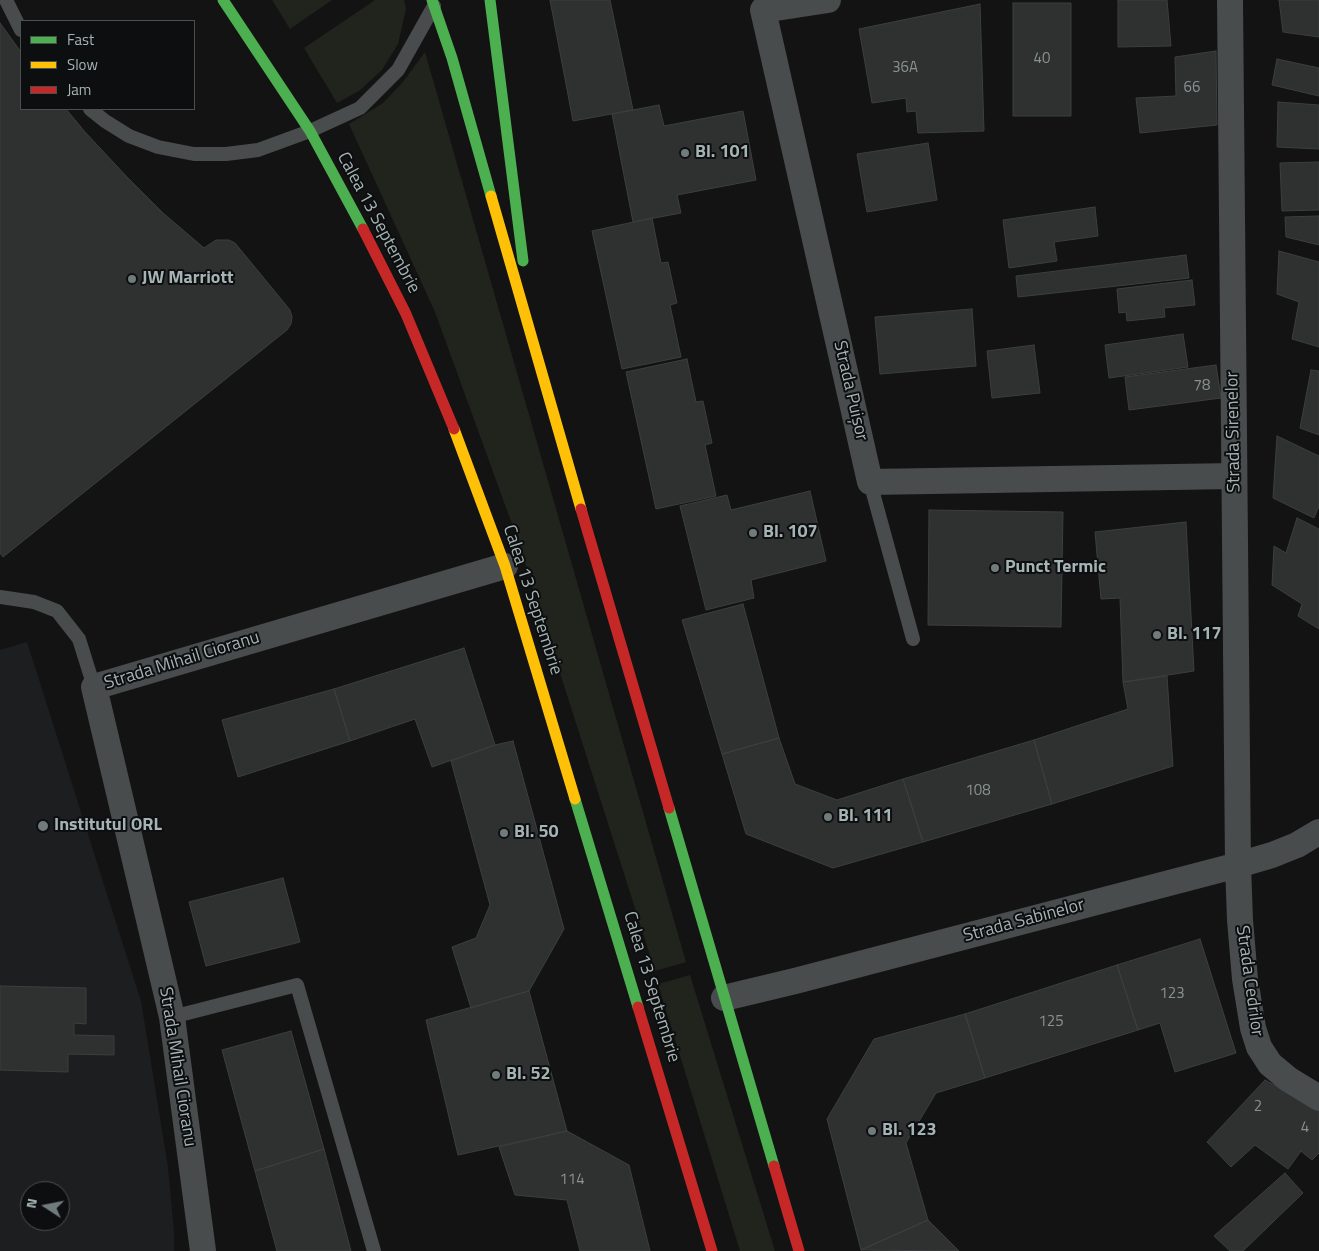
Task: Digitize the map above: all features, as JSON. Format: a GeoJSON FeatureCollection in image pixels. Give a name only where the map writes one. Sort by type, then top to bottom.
{"type":"FeatureCollection","features":[{"type":"Feature","properties":{"kind":"main road","name":"Calea 13 Septembrie"},"geometry":{"type":"LineString","coordinates":[[223,0],[310,131],[373,248],[406,314],[464,453],[505,566],[712,1251]]}},
{"type":"Feature","properties":{"kind":"main road"},"geometry":{"type":"LineString","coordinates":[[490,0],[536,357]]}},
{"type":"Feature","properties":{"kind":"main road"},"geometry":{"type":"LineString","coordinates":[[434,2],[452,58],[536,357],[799,1251]]}},
{"type":"Feature","properties":{"kind":"street","name":"Strada Puișor"},"geometry":{"type":"LineString","coordinates":[[828,0],[763,10],[870,482]]}},
{"type":"Feature","properties":{"kind":"street","name":"Strada Sirenelor"},"geometry":{"type":"LineString","coordinates":[[1230,0],[1238,865]]}},
{"type":"Feature","properties":{"kind":"street"},"geometry":{"type":"LineString","coordinates":[[870,482],[1234,476]]}},
{"type":"Feature","properties":{"kind":"street","name":"Strada Mihail Cioranu"},"geometry":{"type":"LineString","coordinates":[[203,1251],[172,1017],[94,687],[505,566]]}},
{"type":"Feature","properties":{"kind":"street","name":"Strada Sabinelor"},"geometry":{"type":"LineString","coordinates":[[724,998],[1238,865],[1297,845],[1319,832]]}},
{"type":"Feature","properties":{"kind":"street","name":"Strada Cedrilor"},"geometry":{"type":"LineString","coordinates":[[1238,865],[1245,979],[1253,1028],[1259,1047],[1270,1064],[1288,1079],[1319,1098]]}},
{"type":"Feature","properties":{"kind":"lane"},"geometry":{"type":"LineString","coordinates":[[6,0],[20,28]]}},
{"type":"Feature","properties":{"kind":"lane"},"geometry":{"type":"LineString","coordinates":[[91,110],[129,136],[158,147],[194,154],[226,154],[258,150],[310,131],[360,108],[398,70],[434,2]]}},
{"type":"Feature","properties":{"kind":"lane"},"geometry":{"type":"LineString","coordinates":[[870,482],[913,639]]}},
{"type":"Feature","properties":{"kind":"lane"},"geometry":{"type":"LineString","coordinates":[[0,596],[34,602],[57,611],[80,639],[94,687]]}},
{"type":"Feature","properties":{"kind":"lane"},"geometry":{"type":"LineString","coordinates":[[172,1017],[297,985],[374,1251]]}},
{"type":"Feature","properties":{"kind":"shaded area"},"geometry":{"type":"Polygon","coordinates":[[[272,0],[332,0],[290,29],[272,0]]]}},
{"type":"Feature","properties":{"kind":"shaded area"},"geometry":{"type":"Polygon","coordinates":[[[375,0],[404,0],[406,9],[398,44],[382,70],[359,91],[337,103],[304,48],[375,0]]]}},
{"type":"Feature","properties":{"kind":"shaded area"},"geometry":{"type":"Polygon","coordinates":[[[425,52],[686,962],[655,971],[517,538],[435,312],[349,124],[383,103],[402,83],[425,52]]]}},
{"type":"Feature","properties":{"kind":"shaded area","name":"Institutul ORL"},"geometry":{"type":"Polygon","coordinates":[[[27,642],[141,1001],[168,1167],[174,1251],[0,1251],[0,650],[27,642]]]}},
{"type":"Feature","properties":{"kind":"shaded area"},"geometry":{"type":"Polygon","coordinates":[[[690,975],[775,1251],[740,1251],[658,984],[690,975]]]}},
{"type":"Feature","properties":{"kind":"building"},"geometry":{"type":"Polygon","coordinates":[[[550,0],[610,0],[633,110],[573,121],[550,0]]]}},
{"type":"Feature","properties":{"kind":"building"},"geometry":{"type":"Polygon","coordinates":[[[1118,0],[1167,0],[1171,46],[1118,47],[1118,0]]]}},
{"type":"Feature","properties":{"kind":"building"},"geometry":{"type":"Polygon","coordinates":[[[1279,0],[1319,0],[1319,37],[1283,32],[1279,0]]]}},
{"type":"Feature","properties":{"kind":"building"},"geometry":{"type":"Polygon","coordinates":[[[1013,3],[1071,3],[1071,116],[1013,116],[1013,3]]]}},
{"type":"Feature","properties":{"kind":"building"},"geometry":{"type":"Polygon","coordinates":[[[980,4],[984,131],[918,133],[916,111],[907,112],[906,98],[872,103],[859,29],[980,4]]]}},
{"type":"Feature","properties":{"kind":"building","name":"JW Marriott"},"geometry":{"type":"Polygon","coordinates":[[[0,23],[20,51],[20,110],[67,110],[128,178],[163,213],[204,248],[216,240],[229,240],[235,243],[290,310],[292,317],[291,324],[287,330],[3,557],[0,553],[0,23]]]}},
{"type":"Feature","properties":{"kind":"building"},"geometry":{"type":"Polygon","coordinates":[[[1216,51],[1217,125],[1140,133],[1136,98],[1176,96],[1175,57],[1216,51]]]}},
{"type":"Feature","properties":{"kind":"building"},"geometry":{"type":"Polygon","coordinates":[[[1277,59],[1319,68],[1319,96],[1272,85],[1277,59]]]}},
{"type":"Feature","properties":{"kind":"building"},"geometry":{"type":"Polygon","coordinates":[[[1278,102],[1319,105],[1319,149],[1277,147],[1278,102]]]}},
{"type":"Feature","properties":{"kind":"building","name":"Bl. 101"},"geometry":{"type":"Polygon","coordinates":[[[659,105],[664,126],[743,111],[756,180],[677,195],[681,213],[633,222],[612,114],[659,105]]]}},
{"type":"Feature","properties":{"kind":"building"},"geometry":{"type":"Polygon","coordinates":[[[928,143],[937,200],[867,212],[857,154],[928,143]]]}},
{"type":"Feature","properties":{"kind":"building"},"geometry":{"type":"Polygon","coordinates":[[[1319,162],[1319,210],[1282,211],[1280,163],[1319,162]]]}},
{"type":"Feature","properties":{"kind":"building"},"geometry":{"type":"Polygon","coordinates":[[[1095,207],[1098,236],[1054,242],[1057,261],[1009,268],[1003,220],[1095,207]]]}},
{"type":"Feature","properties":{"kind":"building"},"geometry":{"type":"Polygon","coordinates":[[[1319,216],[1319,245],[1286,237],[1285,217],[1319,216]]]}},
{"type":"Feature","properties":{"kind":"building"},"geometry":{"type":"Polygon","coordinates":[[[652,218],[661,263],[668,262],[677,303],[670,305],[681,357],[622,369],[592,231],[652,218]]]}},
{"type":"Feature","properties":{"kind":"building"},"geometry":{"type":"Polygon","coordinates":[[[1279,251],[1319,262],[1319,347],[1292,339],[1299,302],[1277,294],[1279,251]]]}},
{"type":"Feature","properties":{"kind":"building"},"geometry":{"type":"Polygon","coordinates":[[[1186,255],[1189,278],[1018,297],[1016,276],[1186,255]]]}},
{"type":"Feature","properties":{"kind":"building"},"geometry":{"type":"Polygon","coordinates":[[[1192,280],[1195,305],[1164,308],[1165,317],[1127,321],[1126,312],[1119,313],[1117,289],[1192,280]]]}},
{"type":"Feature","properties":{"kind":"building"},"geometry":{"type":"Polygon","coordinates":[[[972,309],[976,366],[880,374],[875,317],[972,309]]]}},
{"type":"Feature","properties":{"kind":"building"},"geometry":{"type":"Polygon","coordinates":[[[1183,334],[1188,367],[1109,378],[1105,345],[1183,334]]]}},
{"type":"Feature","properties":{"kind":"building"},"geometry":{"type":"Polygon","coordinates":[[[1034,345],[1040,393],[992,398],[987,351],[1034,345]]]}},
{"type":"Feature","properties":{"kind":"building"},"geometry":{"type":"Polygon","coordinates":[[[687,359],[696,402],[703,401],[712,443],[705,445],[716,496],[656,509],[626,372],[687,359]]]}},
{"type":"Feature","properties":{"kind":"building"},"geometry":{"type":"Polygon","coordinates":[[[1216,365],[1221,398],[1129,410],[1125,377],[1216,365]]]}},
{"type":"Feature","properties":{"kind":"building"},"geometry":{"type":"Polygon","coordinates":[[[1311,370],[1319,371],[1319,435],[1300,428],[1311,370]]]}},
{"type":"Feature","properties":{"kind":"building"},"geometry":{"type":"Polygon","coordinates":[[[1277,436],[1319,456],[1319,508],[1314,518],[1273,498],[1277,436]]]}},
{"type":"Feature","properties":{"kind":"building","name":"Bl. 107"},"geometry":{"type":"Polygon","coordinates":[[[810,491],[826,561],[751,580],[754,598],[706,610],[680,506],[727,495],[731,510],[810,491]]]}},
{"type":"Feature","properties":{"kind":"building","name":"Punct Termic"},"geometry":{"type":"Polygon","coordinates":[[[929,510],[1063,512],[1061,627],[928,625],[929,510]]]}},
{"type":"Feature","properties":{"kind":"building"},"geometry":{"type":"Polygon","coordinates":[[[1297,518],[1319,529],[1319,629],[1298,616],[1302,604],[1272,585],[1274,546],[1286,553],[1297,518]]]}},
{"type":"Feature","properties":{"kind":"building","name":"Bl. 117"},"geometry":{"type":"Polygon","coordinates":[[[1186,522],[1194,671],[1123,682],[1120,598],[1101,599],[1095,532],[1186,522]]]}},
{"type":"Feature","properties":{"kind":"building"},"geometry":{"type":"Polygon","coordinates":[[[743,604],[779,738],[722,754],[682,620],[743,604]]]}},
{"type":"Feature","properties":{"kind":"building"},"geometry":{"type":"Polygon","coordinates":[[[464,648],[495,745],[432,767],[415,719],[350,741],[334,689],[464,648]]]}},
{"type":"Feature","properties":{"kind":"building"},"geometry":{"type":"Polygon","coordinates":[[[1167,676],[1173,766],[1052,804],[1034,740],[1128,709],[1123,682],[1167,676]]]}},
{"type":"Feature","properties":{"kind":"building"},"geometry":{"type":"Polygon","coordinates":[[[334,689],[350,741],[238,777],[222,720],[334,689]]]}},
{"type":"Feature","properties":{"kind":"building","name":"Bl. 111"},"geometry":{"type":"Polygon","coordinates":[[[779,738],[795,784],[837,800],[903,779],[923,842],[833,868],[746,834],[722,754],[779,738]]]}},
{"type":"Feature","properties":{"kind":"building"},"geometry":{"type":"Polygon","coordinates":[[[1034,740],[1052,804],[923,842],[903,779],[1034,740]]]}},
{"type":"Feature","properties":{"kind":"building","name":"Bl. 50"},"geometry":{"type":"Polygon","coordinates":[[[513,741],[564,929],[529,991],[471,1008],[452,947],[476,938],[490,905],[451,761],[495,745],[513,741]]]}},
{"type":"Feature","properties":{"kind":"building"},"geometry":{"type":"Polygon","coordinates":[[[283,878],[300,942],[206,966],[189,902],[283,878]]]}},
{"type":"Feature","properties":{"kind":"building"},"geometry":{"type":"Polygon","coordinates":[[[1200,939],[1236,1053],[1175,1072],[1160,1023],[1138,1030],[1117,965],[1200,939]]]}},
{"type":"Feature","properties":{"kind":"building"},"geometry":{"type":"Polygon","coordinates":[[[1117,965],[1138,1030],[985,1078],[965,1014],[1117,965]]]}},
{"type":"Feature","properties":{"kind":"building"},"geometry":{"type":"Polygon","coordinates":[[[0,986],[86,988],[86,1024],[74,1023],[74,1035],[114,1036],[114,1055],[68,1054],[68,1072],[0,1070],[0,986]]]}},
{"type":"Feature","properties":{"kind":"building","name":"Bl. 52"},"geometry":{"type":"Polygon","coordinates":[[[529,991],[567,1131],[458,1155],[426,1020],[529,991]]]}},
{"type":"Feature","properties":{"kind":"building","name":"Bl. 123"},"geometry":{"type":"Polygon","coordinates":[[[965,1014],[985,1078],[936,1093],[906,1143],[928,1220],[861,1250],[827,1119],[874,1039],[965,1014]]]}},
{"type":"Feature","properties":{"kind":"building"},"geometry":{"type":"Polygon","coordinates":[[[291,1031],[324,1149],[255,1171],[222,1050],[291,1031]]]}},
{"type":"Feature","properties":{"kind":"building"},"geometry":{"type":"Polygon","coordinates":[[[1265,1080],[1319,1110],[1319,1153],[1312,1160],[1301,1151],[1288,1169],[1255,1145],[1231,1167],[1207,1142],[1265,1080]]]}},
{"type":"Feature","properties":{"kind":"building"},"geometry":{"type":"Polygon","coordinates":[[[567,1131],[629,1165],[650,1251],[580,1251],[567,1200],[515,1195],[499,1147],[567,1131]]]}},
{"type":"Feature","properties":{"kind":"building"},"geometry":{"type":"Polygon","coordinates":[[[324,1149],[351,1251],[277,1251],[255,1171],[324,1149]]]}},
{"type":"Feature","properties":{"kind":"building"},"geometry":{"type":"Polygon","coordinates":[[[1285,1173],[1303,1193],[1243,1251],[1230,1251],[1214,1236],[1285,1173]]]}},
{"type":"Feature","properties":{"kind":"building"},"geometry":{"type":"Polygon","coordinates":[[[928,1220],[959,1251],[861,1250],[928,1220]]]}},
{"type":"Feature","properties":{"kind":"traffic: fast"},"geometry":{"type":"LineString","coordinates":[[223,0],[310,131],[363,229]]}},
{"type":"Feature","properties":{"kind":"traffic: fast"},"geometry":{"type":"LineString","coordinates":[[432,0],[452,58],[491,196]]}},
{"type":"Feature","properties":{"kind":"traffic: fast"},"geometry":{"type":"LineString","coordinates":[[490,0],[523,261]]}},
{"type":"Feature","properties":{"kind":"traffic: fast"},"geometry":{"type":"LineString","coordinates":[[575,799],[638,1007]]}},
{"type":"Feature","properties":{"kind":"traffic: fast"},"geometry":{"type":"LineString","coordinates":[[669,808],[774,1166]]}},
{"type":"Feature","properties":{"kind":"traffic: slow"},"geometry":{"type":"LineString","coordinates":[[491,196],[581,509]]}},
{"type":"Feature","properties":{"kind":"traffic: slow"},"geometry":{"type":"LineString","coordinates":[[454,429],[505,566],[575,799]]}},
{"type":"Feature","properties":{"kind":"traffic: jam"},"geometry":{"type":"LineString","coordinates":[[363,229],[406,314],[454,429]]}},
{"type":"Feature","properties":{"kind":"traffic: jam"},"geometry":{"type":"LineString","coordinates":[[581,509],[669,808]]}},
{"type":"Feature","properties":{"kind":"traffic: jam"},"geometry":{"type":"LineString","coordinates":[[638,1007],[712,1251]]}},
{"type":"Feature","properties":{"kind":"traffic: jam"},"geometry":{"type":"LineString","coordinates":[[774,1166],[799,1251]]}},
{"type":"Feature","properties":{"kind":"place","name":"Bl. 101"},"geometry":{"type":"Point","coordinates":[685,153]}},
{"type":"Feature","properties":{"kind":"place","name":"JW Marriott"},"geometry":{"type":"Point","coordinates":[132,279]}},
{"type":"Feature","properties":{"kind":"place","name":"Bl. 107"},"geometry":{"type":"Point","coordinates":[753,533]}},
{"type":"Feature","properties":{"kind":"place","name":"Punct Termic"},"geometry":{"type":"Point","coordinates":[995,568]}},
{"type":"Feature","properties":{"kind":"place","name":"Bl. 117"},"geometry":{"type":"Point","coordinates":[1157,635]}},
{"type":"Feature","properties":{"kind":"place","name":"Bl. 111"},"geometry":{"type":"Point","coordinates":[828,817]}},
{"type":"Feature","properties":{"kind":"place","name":"Institutul ORL"},"geometry":{"type":"Point","coordinates":[43,826]}},
{"type":"Feature","properties":{"kind":"place","name":"Bl. 50"},"geometry":{"type":"Point","coordinates":[504,833]}},
{"type":"Feature","properties":{"kind":"place","name":"Bl. 52"},"geometry":{"type":"Point","coordinates":[496,1075]}},
{"type":"Feature","properties":{"kind":"place","name":"Bl. 123"},"geometry":{"type":"Point","coordinates":[872,1131]}}]}
